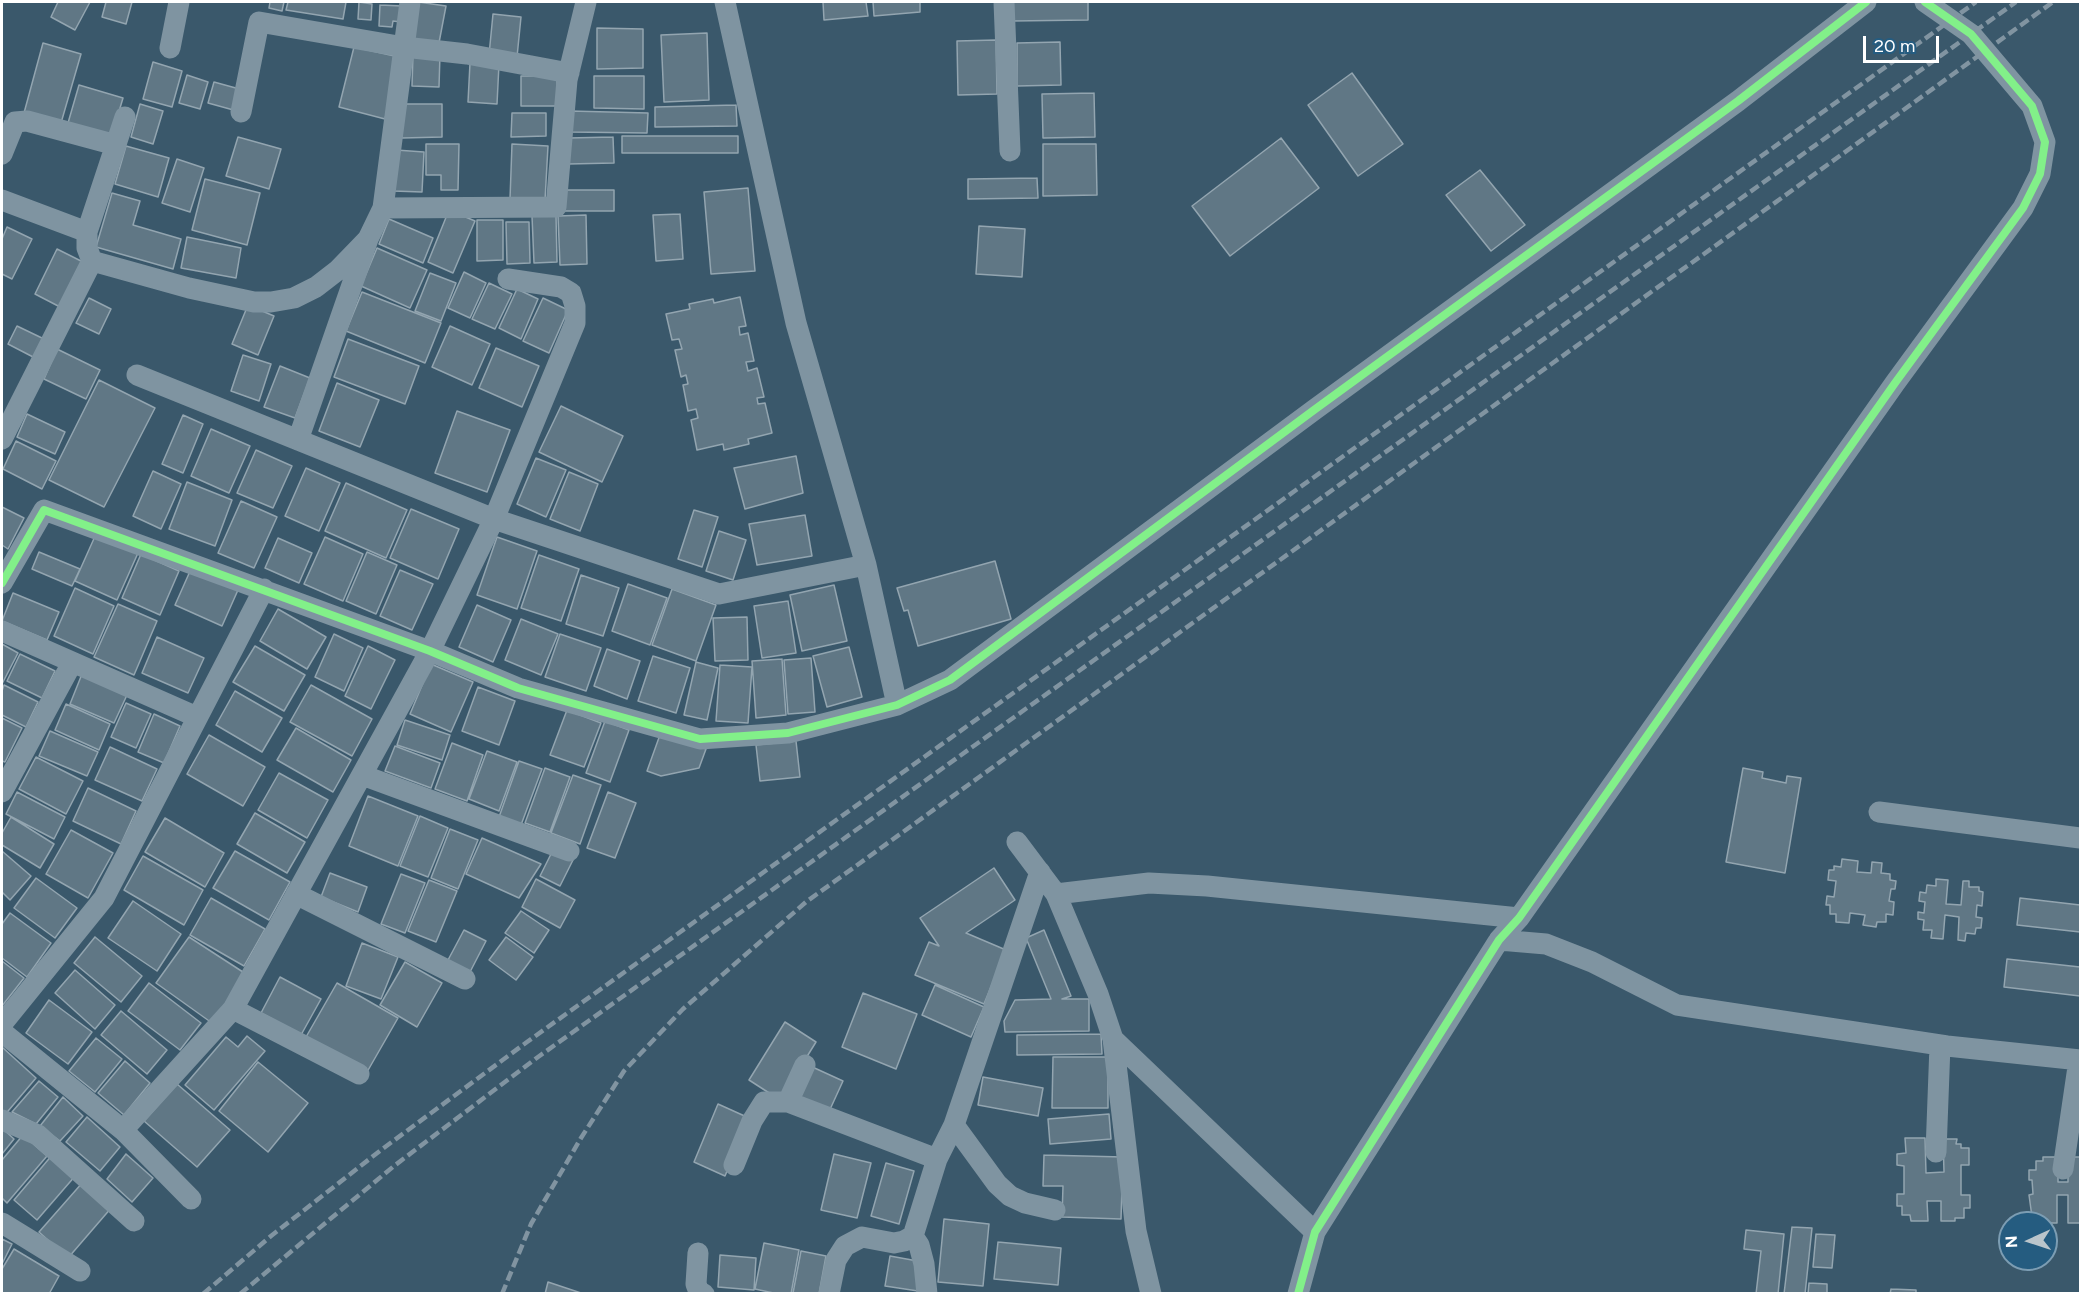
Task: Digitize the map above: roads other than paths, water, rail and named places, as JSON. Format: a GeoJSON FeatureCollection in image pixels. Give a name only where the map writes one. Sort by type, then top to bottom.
{"type":"FeatureCollection","features":[{"type":"Feature","properties":{"kind":"street"},"geometry":{"type":"LineString","coordinates":[[170,48],[179,2]]}},
{"type":"Feature","properties":{"kind":"street"},"geometry":{"type":"LineString","coordinates":[[298,440],[368,239],[383,207],[410,2]]}},
{"type":"Feature","properties":{"kind":"street"},"geometry":{"type":"LineString","coordinates":[[383,207],[556,207],[569,73],[586,2]]}},
{"type":"Feature","properties":{"kind":"street"},"geometry":{"type":"LineString","coordinates":[[725,2],[796,323],[866,565],[897,705]]}},
{"type":"Feature","properties":{"kind":"street"},"geometry":{"type":"LineString","coordinates":[[1004,2],[1010,151]]}},
{"type":"Feature","properties":{"kind":"street"},"geometry":{"type":"LineString","coordinates":[[2,583],[44,510],[430,651],[518,688],[700,739],[788,733],[897,705],[950,680],[1314,410],[1738,101],[1866,2]]}},
{"type":"Feature","properties":{"kind":"street"},"geometry":{"type":"LineString","coordinates":[[1298,1293],[1315,1232],[1499,940],[1519,918],[1895,382],[2023,208],[2040,174],[2044,142],[2032,106],[1971,34],[1925,2]]}},
{"type":"Feature","properties":{"kind":"street"},"geometry":{"type":"LineString","coordinates":[[241,112],[260,22],[404,47],[468,54],[569,73]]}},
{"type":"Feature","properties":{"kind":"street"},"geometry":{"type":"LineString","coordinates":[[2,439],[92,261],[87,248],[87,232],[125,117]]}},
{"type":"Feature","properties":{"kind":"street"},"geometry":{"type":"LineString","coordinates":[[2,154],[15,122],[27,121],[116,145]]}},
{"type":"Feature","properties":{"kind":"street"},"geometry":{"type":"LineString","coordinates":[[2,200],[87,232]]}},
{"type":"Feature","properties":{"kind":"street"},"geometry":{"type":"LineString","coordinates":[[92,261],[189,288],[254,302],[271,302],[294,298],[316,287],[338,270],[368,239]]}},
{"type":"Feature","properties":{"kind":"street"},"geometry":{"type":"LineString","coordinates":[[123,1130],[233,1009],[430,651],[494,519],[575,323],[575,306],[571,293],[561,287],[508,279]]}},
{"type":"Feature","properties":{"kind":"street"},"geometry":{"type":"LineString","coordinates":[[137,375],[494,519],[719,594],[866,565]]}},
{"type":"Feature","properties":{"kind":"street"},"geometry":{"type":"LineString","coordinates":[[2,1024],[104,898],[264,589]]}},
{"type":"Feature","properties":{"kind":"street"},"geometry":{"type":"LineString","coordinates":[[2,631],[197,717]]}},
{"type":"Feature","properties":{"kind":"street"},"geometry":{"type":"LineString","coordinates":[[2,792],[72,663]]}},
{"type":"Feature","properties":{"kind":"street"},"geometry":{"type":"LineString","coordinates":[[362,775],[568,851]]}},
{"type":"Feature","properties":{"kind":"street"},"geometry":{"type":"LineString","coordinates":[[1879,812],[2080,838]]}},
{"type":"Feature","properties":{"kind":"street"},"geometry":{"type":"LineString","coordinates":[[1017,842],[1056,894],[1098,994],[1113,1039],[1137,1231],[1151,1293]]}},
{"type":"Feature","properties":{"kind":"street"},"geometry":{"type":"LineString","coordinates":[[829,1293],[837,1260],[845,1246],[862,1237],[894,1243],[913,1236],[937,1159],[954,1125],[1040,872]]}},
{"type":"Feature","properties":{"kind":"street"},"geometry":{"type":"LineString","coordinates":[[1056,894],[1149,883],[1207,886],[1519,918]]}},
{"type":"Feature","properties":{"kind":"street"},"geometry":{"type":"LineString","coordinates":[[296,894],[465,979]]}},
{"type":"Feature","properties":{"kind":"street"},"geometry":{"type":"LineString","coordinates":[[1499,940],[1546,944],[1592,962],[1677,1005],[1941,1045],[2080,1060],[2063,1169]]}},
{"type":"Feature","properties":{"kind":"street"},"geometry":{"type":"LineString","coordinates":[[233,1009],[359,1074]]}},
{"type":"Feature","properties":{"kind":"street"},"geometry":{"type":"LineString","coordinates":[[2,1032],[123,1130],[191,1199]]}},
{"type":"Feature","properties":{"kind":"street"},"geometry":{"type":"LineString","coordinates":[[1113,1039],[1315,1232]]}},
{"type":"Feature","properties":{"kind":"street"},"geometry":{"type":"LineString","coordinates":[[1936,1152],[1941,1045]]}},
{"type":"Feature","properties":{"kind":"street"},"geometry":{"type":"LineString","coordinates":[[788,1102],[805,1065]]}},
{"type":"Feature","properties":{"kind":"street"},"geometry":{"type":"LineString","coordinates":[[734,1165],[752,1121],[764,1102],[788,1102],[937,1159]]}},
{"type":"Feature","properties":{"kind":"street"},"geometry":{"type":"LineString","coordinates":[[2,1120],[38,1135],[134,1221]]}},
{"type":"Feature","properties":{"kind":"street"},"geometry":{"type":"LineString","coordinates":[[954,1125],[997,1184],[1010,1196],[1025,1203],[1055,1210]]}},
{"type":"Feature","properties":{"kind":"street"},"geometry":{"type":"LineString","coordinates":[[2,1223],[80,1271]]}},
{"type":"Feature","properties":{"kind":"street"},"geometry":{"type":"LineString","coordinates":[[913,1236],[919,1245],[924,1264],[927,1293]]}},
{"type":"Feature","properties":{"kind":"street"},"geometry":{"type":"LineString","coordinates":[[698,1253],[696,1284],[699,1292],[704,1293]]}},
{"type":"Feature","properties":{"kind":"railway"},"geometry":{"type":"LineString","coordinates":[[203,1294],[271,1236],[381,1150],[527,1042],[1976,2]]}},
{"type":"Feature","properties":{"kind":"railway"},"geometry":{"type":"LineString","coordinates":[[240,1294],[394,1166],[538,1057],[2016,2]]}},
{"type":"Feature","properties":{"kind":"railway"},"geometry":{"type":"LineString","coordinates":[[502,1294],[531,1224],[581,1138],[624,1071],[683,1009],[806,902],[2053,2]]}}]}
